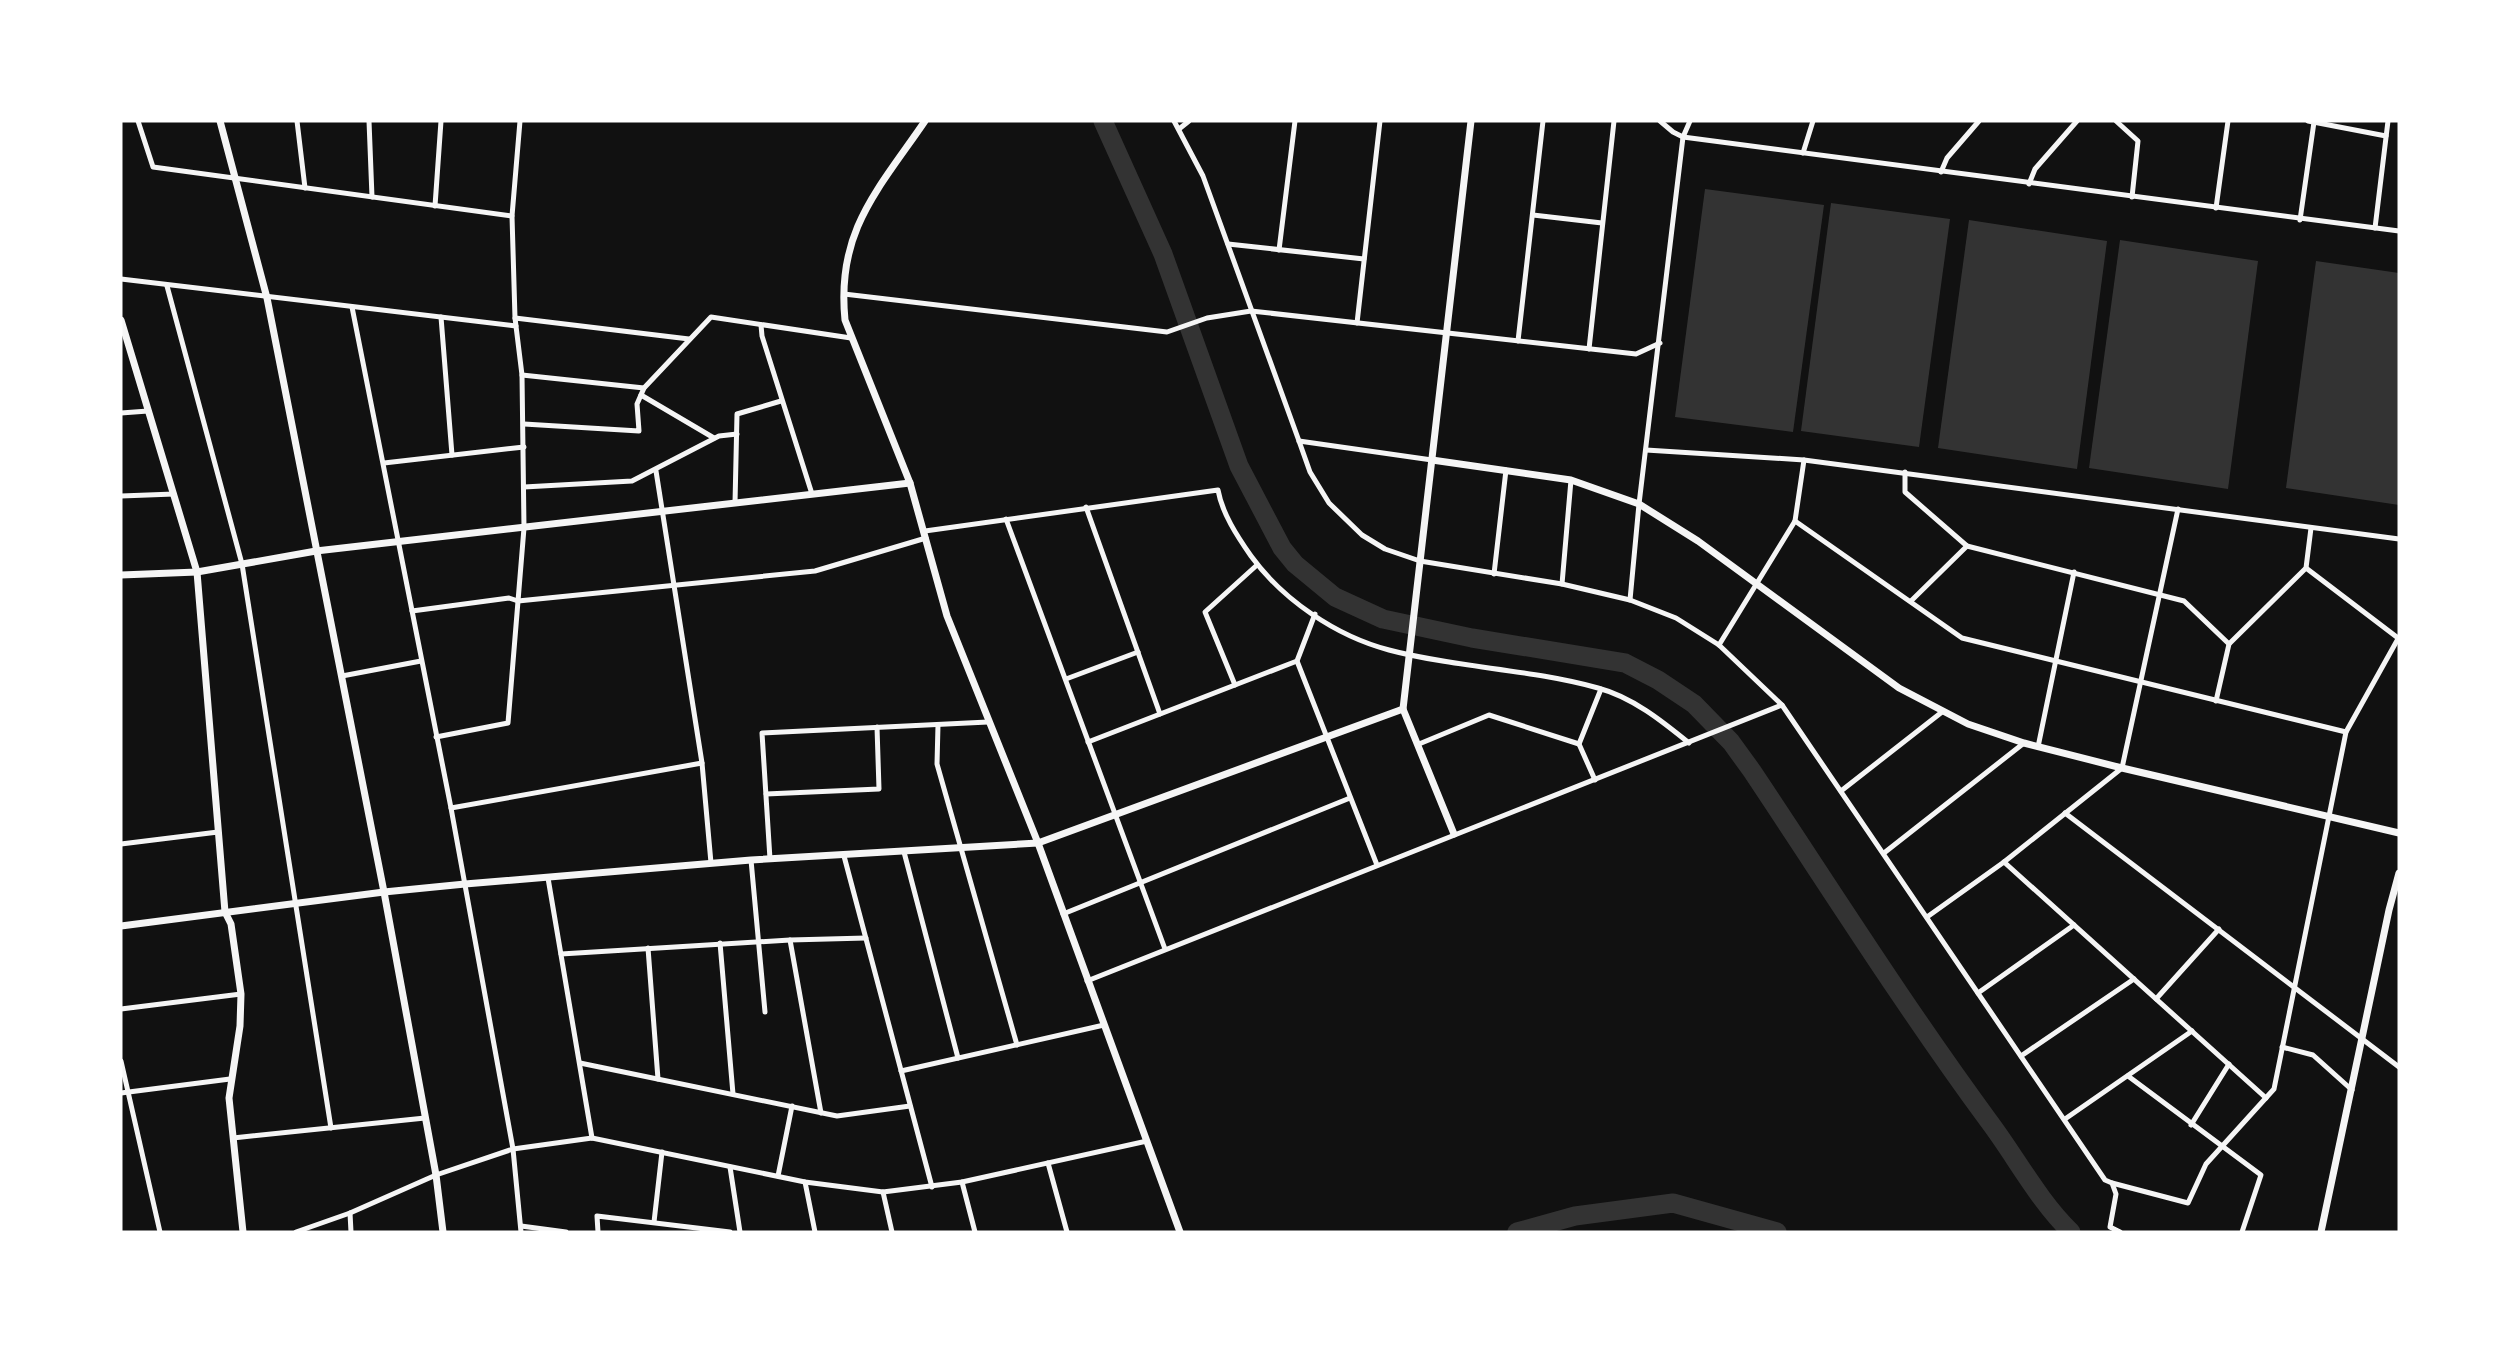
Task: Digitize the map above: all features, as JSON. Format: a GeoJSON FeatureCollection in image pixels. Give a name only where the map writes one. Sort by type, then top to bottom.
{"type":"FeatureCollection","features":[{"type":"Feature","properties":{"kind":"street"},"geometry":{"type":"LineString","coordinates":[[138,121],[153,167],[512,216]]}},
{"type":"Feature","properties":{"kind":"street"},"geometry":{"type":"LineString","coordinates":[[220,121],[267,298],[384,892],[436,1175],[443,1232]]}},
{"type":"Feature","properties":{"kind":"street"},"geometry":{"type":"LineString","coordinates":[[297,121],[304,188]]}},
{"type":"Feature","properties":{"kind":"street"},"geometry":{"type":"LineString","coordinates":[[369,121],[372,197]]}},
{"type":"Feature","properties":{"kind":"street"},"geometry":{"type":"LineString","coordinates":[[435,206],[442,121]]}},
{"type":"Feature","properties":{"kind":"street"},"geometry":{"type":"LineString","coordinates":[[436,737],[508,723],[524,528],[524,424],[516,322],[512,216],[520,121]]}},
{"type":"Feature","properties":{"kind":"street"},"geometry":{"type":"LineString","coordinates":[[925,121],[868,205],[854,232],[845,262],[842,293],[845,320],[911,483],[947,615],[1038,844],[1180,1232]]}},
{"type":"Feature","properties":{"kind":"street"},"geometry":{"type":"LineString","coordinates":[[1174,121],[1203,176],[1310,472],[1329,503],[1346,521],[1385,549],[1420,561],[1562,584],[1630,600],[1676,618],[1719,645],[1783,705],[2105,1180],[2188,1203],[2206,1164],[2274,1089],[2346,732],[2398,637],[2306,568]]}},
{"type":"Feature","properties":{"kind":"street"},"geometry":{"type":"LineString","coordinates":[[1179,129],[1189,121]]}},
{"type":"Feature","properties":{"kind":"street"},"geometry":{"type":"LineString","coordinates":[[1279,250],[1295,121]]}},
{"type":"Feature","properties":{"kind":"street"},"geometry":{"type":"LineString","coordinates":[[1357,323],[1380,121]]}},
{"type":"Feature","properties":{"kind":"street"},"geometry":{"type":"LineString","coordinates":[[1454,834],[1403,709],[1471,121]]}},
{"type":"Feature","properties":{"kind":"street"},"geometry":{"type":"LineString","coordinates":[[1518,341],[1543,121]]}},
{"type":"Feature","properties":{"kind":"street"},"geometry":{"type":"LineString","coordinates":[[1589,349],[1614,121]]}},
{"type":"Feature","properties":{"kind":"street"},"geometry":{"type":"LineString","coordinates":[[1660,121],[1683,137],[2399,232]]}},
{"type":"Feature","properties":{"kind":"street"},"geometry":{"type":"LineString","coordinates":[[1630,600],[1683,137],[1690,121]]}},
{"type":"Feature","properties":{"kind":"street"},"geometry":{"type":"LineString","coordinates":[[1802,153],[1813,121]]}},
{"type":"Feature","properties":{"kind":"street"},"geometry":{"type":"LineString","coordinates":[[1941,172],[1947,158],[1979,121]]}},
{"type":"Feature","properties":{"kind":"street"},"geometry":{"type":"LineString","coordinates":[[2029,184],[2035,169],[2077,121]]}},
{"type":"Feature","properties":{"kind":"street"},"geometry":{"type":"LineString","coordinates":[[2116,121],[2138,141],[2132,197]]}},
{"type":"Feature","properties":{"kind":"street"},"geometry":{"type":"LineString","coordinates":[[2216,208],[2228,121]]}},
{"type":"Feature","properties":{"kind":"street"},"geometry":{"type":"LineString","coordinates":[[2301,220],[2311,121],[2386,136]]}},
{"type":"Feature","properties":{"kind":"street"},"geometry":{"type":"LineString","coordinates":[[2375,228],[2388,121]]}},
{"type":"Feature","properties":{"kind":"street"},"geometry":{"type":"LineString","coordinates":[[1533,215],[1602,223]]}},
{"type":"Feature","properties":{"kind":"street"},"geometry":{"type":"LineString","coordinates":[[1228,244],[1364,259]]}},
{"type":"Feature","properties":{"kind":"street"},"geometry":{"type":"LineString","coordinates":[[121,279],[441,317],[689,339]]}},
{"type":"Feature","properties":{"kind":"street"},"geometry":{"type":"LineString","coordinates":[[167,286],[242,564],[331,1128]]}},
{"type":"Feature","properties":{"kind":"street"},"geometry":{"type":"LineString","coordinates":[[842,293],[1167,332],[1208,318],[1251,311],[1636,354],[1660,343]]}},
{"type":"Feature","properties":{"kind":"street"},"geometry":{"type":"LineString","coordinates":[[352,307],[465,884],[513,1149],[521,1229],[566,1232]]}},
{"type":"Feature","properties":{"kind":"street"},"geometry":{"type":"LineString","coordinates":[[441,317],[452,455]]}},
{"type":"Feature","properties":{"kind":"street"},"geometry":{"type":"LineString","coordinates":[[524,424],[639,431],[638,404],[642,391],[710,317],[851,338]]}},
{"type":"Feature","properties":{"kind":"street"},"geometry":{"type":"LineString","coordinates":[[121,320],[197,572],[225,912],[231,924],[241,994],[240,1026],[229,1098],[243,1232]]}},
{"type":"Feature","properties":{"kind":"street"},"geometry":{"type":"LineString","coordinates":[[761,325],[762,336],[811,494]]}},
{"type":"Feature","properties":{"kind":"street"},"geometry":{"type":"LineString","coordinates":[[522,375],[642,391],[714,438]]}},
{"type":"Feature","properties":{"kind":"street"},"geometry":{"type":"LineString","coordinates":[[735,503],[737,414],[782,401]]}},
{"type":"Feature","properties":{"kind":"street"},"geometry":{"type":"LineString","coordinates":[[121,413],[148,411]]}},
{"type":"Feature","properties":{"kind":"street"},"geometry":{"type":"LineString","coordinates":[[524,487],[632,481],[656,471],[714,438],[737,434]]}},
{"type":"Feature","properties":{"kind":"street"},"geometry":{"type":"LineString","coordinates":[[1299,441],[1571,480],[1639,504],[1698,541],[1899,688],[1968,724],[2038,747],[2399,833]]}},
{"type":"Feature","properties":{"kind":"street"},"geometry":{"type":"LineString","coordinates":[[384,463],[524,447]]}},
{"type":"Feature","properties":{"kind":"street"},"geometry":{"type":"LineString","coordinates":[[1646,450],[1804,460],[2399,539]]}},
{"type":"Feature","properties":{"kind":"street"},"geometry":{"type":"LineString","coordinates":[[1719,645],[1795,521],[1804,460]]}},
{"type":"Feature","properties":{"kind":"street"},"geometry":{"type":"LineString","coordinates":[[656,471],[702,763],[711,863]]}},
{"type":"Feature","properties":{"kind":"street"},"geometry":{"type":"LineString","coordinates":[[1494,574],[1506,471]]}},
{"type":"Feature","properties":{"kind":"street"},"geometry":{"type":"LineString","coordinates":[[1905,472],[1905,492],[1967,547],[2184,601],[2229,644]]}},
{"type":"Feature","properties":{"kind":"street"},"geometry":{"type":"LineString","coordinates":[[1562,584],[1571,480]]}},
{"type":"Feature","properties":{"kind":"street"},"geometry":{"type":"LineString","coordinates":[[121,575],[197,572],[316,551],[911,483]]}},
{"type":"Feature","properties":{"kind":"street"},"geometry":{"type":"LineString","coordinates":[[411,611],[509,598],[518,601],[816,571],[925,534],[1006,519],[1218,489],[1230,522],[1257,565],[1293,601],[1339,630],[1388,650],[1601,688],[1644,710],[1689,743]]}},
{"type":"Feature","properties":{"kind":"street"},"geometry":{"type":"LineString","coordinates":[[121,496],[174,494]]}},
{"type":"Feature","properties":{"kind":"street"},"geometry":{"type":"LineString","coordinates":[[1086,507],[1160,714]]}},
{"type":"Feature","properties":{"kind":"street"},"geometry":{"type":"LineString","coordinates":[[1927,917],[2004,862],[2122,768],[2178,509]]}},
{"type":"Feature","properties":{"kind":"street"},"geometry":{"type":"LineString","coordinates":[[1006,519],[1165,949]]}},
{"type":"Feature","properties":{"kind":"street"},"geometry":{"type":"LineString","coordinates":[[1795,521],[1962,638],[2346,732]]}},
{"type":"Feature","properties":{"kind":"street"},"geometry":{"type":"LineString","coordinates":[[2216,701],[2229,644],[2306,568],[2311,528]]}},
{"type":"Feature","properties":{"kind":"street"},"geometry":{"type":"LineString","coordinates":[[1911,601],[1967,547]]}},
{"type":"Feature","properties":{"kind":"street"},"geometry":{"type":"LineString","coordinates":[[1235,685],[1205,611],[1257,565]]}},
{"type":"Feature","properties":{"kind":"street"},"geometry":{"type":"LineString","coordinates":[[2038,747],[2074,572]]}},
{"type":"Feature","properties":{"kind":"street"},"geometry":{"type":"LineString","coordinates":[[1315,614],[1297,661],[1377,865]]}},
{"type":"Feature","properties":{"kind":"street"},"geometry":{"type":"LineString","coordinates":[[1066,679],[1138,652]]}},
{"type":"Feature","properties":{"kind":"street"},"geometry":{"type":"LineString","coordinates":[[342,676],[421,661]]}},
{"type":"Feature","properties":{"kind":"street"},"geometry":{"type":"LineString","coordinates":[[1088,742],[1297,661]]}},
{"type":"Feature","properties":{"kind":"street"},"geometry":{"type":"LineString","coordinates":[[1595,780],[1579,744],[1601,688]]}},
{"type":"Feature","properties":{"kind":"street"},"geometry":{"type":"LineString","coordinates":[[1087,981],[1783,705]]}},
{"type":"Feature","properties":{"kind":"street"},"geometry":{"type":"LineString","coordinates":[[121,926],[465,884],[751,860],[1038,844],[1403,709]]}},
{"type":"Feature","properties":{"kind":"street"},"geometry":{"type":"LineString","coordinates":[[1841,791],[1942,712]]}},
{"type":"Feature","properties":{"kind":"street"},"geometry":{"type":"LineString","coordinates":[[1419,744],[1489,715],[1579,744]]}},
{"type":"Feature","properties":{"kind":"street"},"geometry":{"type":"LineString","coordinates":[[770,859],[762,733],[988,722]]}},
{"type":"Feature","properties":{"kind":"street"},"geometry":{"type":"LineString","coordinates":[[938,725],[937,764],[1017,1045]]}},
{"type":"Feature","properties":{"kind":"street"},"geometry":{"type":"LineString","coordinates":[[766,794],[879,789],[877,727]]}},
{"type":"Feature","properties":{"kind":"street"},"geometry":{"type":"LineString","coordinates":[[1884,853],[2024,743]]}},
{"type":"Feature","properties":{"kind":"street"},"geometry":{"type":"LineString","coordinates":[[451,808],[702,763]]}},
{"type":"Feature","properties":{"kind":"street"},"geometry":{"type":"LineString","coordinates":[[1063,914],[1350,798]]}},
{"type":"Feature","properties":{"kind":"street"},"geometry":{"type":"LineString","coordinates":[[2065,813],[2399,1067]]}},
{"type":"Feature","properties":{"kind":"street"},"geometry":{"type":"LineString","coordinates":[[121,844],[218,832]]}},
{"type":"Feature","properties":{"kind":"street"},"geometry":{"type":"LineString","coordinates":[[904,852],[958,1058]]}},
{"type":"Feature","properties":{"kind":"street"},"geometry":{"type":"LineString","coordinates":[[844,856],[932,1187]]}},
{"type":"Feature","properties":{"kind":"street"},"geometry":{"type":"LineString","coordinates":[[751,860],[765,1012]]}},
{"type":"Feature","properties":{"kind":"street"},"geometry":{"type":"LineString","coordinates":[[2004,862],[2266,1098]]}},
{"type":"Feature","properties":{"kind":"street"},"geometry":{"type":"LineString","coordinates":[[2321,1232],[2399,873]]}},
{"type":"Feature","properties":{"kind":"street"},"geometry":{"type":"LineString","coordinates":[[548,878],[592,1138]]}},
{"type":"Feature","properties":{"kind":"street"},"geometry":{"type":"LineString","coordinates":[[1978,993],[2074,925]]}},
{"type":"Feature","properties":{"kind":"street"},"geometry":{"type":"LineString","coordinates":[[2156,999],[2219,929]]}},
{"type":"Feature","properties":{"kind":"street"},"geometry":{"type":"LineString","coordinates":[[561,954],[758,941],[866,938]]}},
{"type":"Feature","properties":{"kind":"street"},"geometry":{"type":"LineString","coordinates":[[790,940],[821,1113]]}},
{"type":"Feature","properties":{"kind":"street"},"geometry":{"type":"LineString","coordinates":[[720,943],[733,1094]]}},
{"type":"Feature","properties":{"kind":"street"},"geometry":{"type":"LineString","coordinates":[[648,947],[658,1079]]}},
{"type":"Feature","properties":{"kind":"street"},"geometry":{"type":"LineString","coordinates":[[2021,1056],[2134,979]]}},
{"type":"Feature","properties":{"kind":"street"},"geometry":{"type":"LineString","coordinates":[[121,1009],[241,994]]}},
{"type":"Feature","properties":{"kind":"street"},"geometry":{"type":"LineString","coordinates":[[901,1071],[1104,1025]]}},
{"type":"Feature","properties":{"kind":"street"},"geometry":{"type":"LineString","coordinates":[[2065,1119],[2192,1031]]}},
{"type":"Feature","properties":{"kind":"street"},"geometry":{"type":"LineString","coordinates":[[2283,1047],[2313,1055],[2352,1090]]}},
{"type":"Feature","properties":{"kind":"street"},"geometry":{"type":"LineString","coordinates":[[121,1062],[124,1093],[160,1232]]}},
{"type":"Feature","properties":{"kind":"street"},"geometry":{"type":"LineString","coordinates":[[580,1063],[837,1116],[910,1106]]}},
{"type":"Feature","properties":{"kind":"street"},"geometry":{"type":"LineString","coordinates":[[2191,1125],[2229,1064]]}},
{"type":"Feature","properties":{"kind":"street"},"geometry":{"type":"LineString","coordinates":[[2128,1076],[2261,1175],[2242,1232]]}},
{"type":"Feature","properties":{"kind":"street"},"geometry":{"type":"LineString","coordinates":[[124,1093],[230,1079]]}},
{"type":"Feature","properties":{"kind":"street"},"geometry":{"type":"LineString","coordinates":[[778,1176],[792,1106]]}},
{"type":"Feature","properties":{"kind":"street"},"geometry":{"type":"LineString","coordinates":[[233,1138],[425,1118]]}},
{"type":"Feature","properties":{"kind":"street"},"geometry":{"type":"LineString","coordinates":[[296,1232],[350,1213],[436,1175],[513,1149],[592,1138],[806,1182],[883,1192],[962,1182],[1147,1141]]}},
{"type":"Feature","properties":{"kind":"street"},"geometry":{"type":"LineString","coordinates":[[654,1222],[662,1152]]}},
{"type":"Feature","properties":{"kind":"street"},"geometry":{"type":"LineString","coordinates":[[1048,1163],[1067,1232]]}},
{"type":"Feature","properties":{"kind":"street"},"geometry":{"type":"LineString","coordinates":[[730,1167],[740,1232]]}},
{"type":"Feature","properties":{"kind":"street"},"geometry":{"type":"LineString","coordinates":[[806,1182],[815,1232]]}},
{"type":"Feature","properties":{"kind":"street"},"geometry":{"type":"LineString","coordinates":[[962,1182],[975,1232]]}},
{"type":"Feature","properties":{"kind":"street"},"geometry":{"type":"LineString","coordinates":[[2112,1183],[2116,1194],[2110,1227],[2120,1232]]}},
{"type":"Feature","properties":{"kind":"street"},"geometry":{"type":"LineString","coordinates":[[883,1192],[892,1232]]}},
{"type":"Feature","properties":{"kind":"street"},"geometry":{"type":"LineString","coordinates":[[350,1213],[351,1232]]}},
{"type":"Feature","properties":{"kind":"street"},"geometry":{"type":"LineString","coordinates":[[598,1232],[597,1216],[730,1232]]}},
{"type":"Feature","properties":{"kind":"shaded area"},"geometry":{"type":"Polygon","coordinates":[[[1705,189],[1824,205],[1793,432],[1675,417],[1705,189]]]}},
{"type":"Feature","properties":{"kind":"shaded area"},"geometry":{"type":"Polygon","coordinates":[[[1831,203],[1950,219],[1919,447],[1801,431],[1831,203]]]}},
{"type":"Feature","properties":{"kind":"shaded area"},"geometry":{"type":"Polygon","coordinates":[[[1969,220],[2107,241],[2077,469],[1938,448],[1969,220]]]}},
{"type":"Feature","properties":{"kind":"shaded area"},"geometry":{"type":"Polygon","coordinates":[[[2120,240],[2258,261],[2228,489],[2089,468],[2120,240]]]}},
{"type":"Feature","properties":{"kind":"shaded area"},"geometry":{"type":"Polygon","coordinates":[[[2316,261],[2399,273],[2399,505],[2286,488],[2316,261]]]}},
{"type":"Feature","properties":{"kind":"waterway"},"geometry":{"type":"LineString","coordinates":[[1103,121],[1163,254],[1239,466],[1282,548],[1295,564],[1335,597],[1383,619],[1472,638],[1625,663],[1658,680],[1694,704],[1731,742],[1752,771],[1927,1034],[2038,1192],[2071,1232]]}},
{"type":"Feature","properties":{"kind":"waterway"},"geometry":{"type":"LineString","coordinates":[[1517,1232],[1575,1216],[1673,1203],[1777,1232]]}}]}
